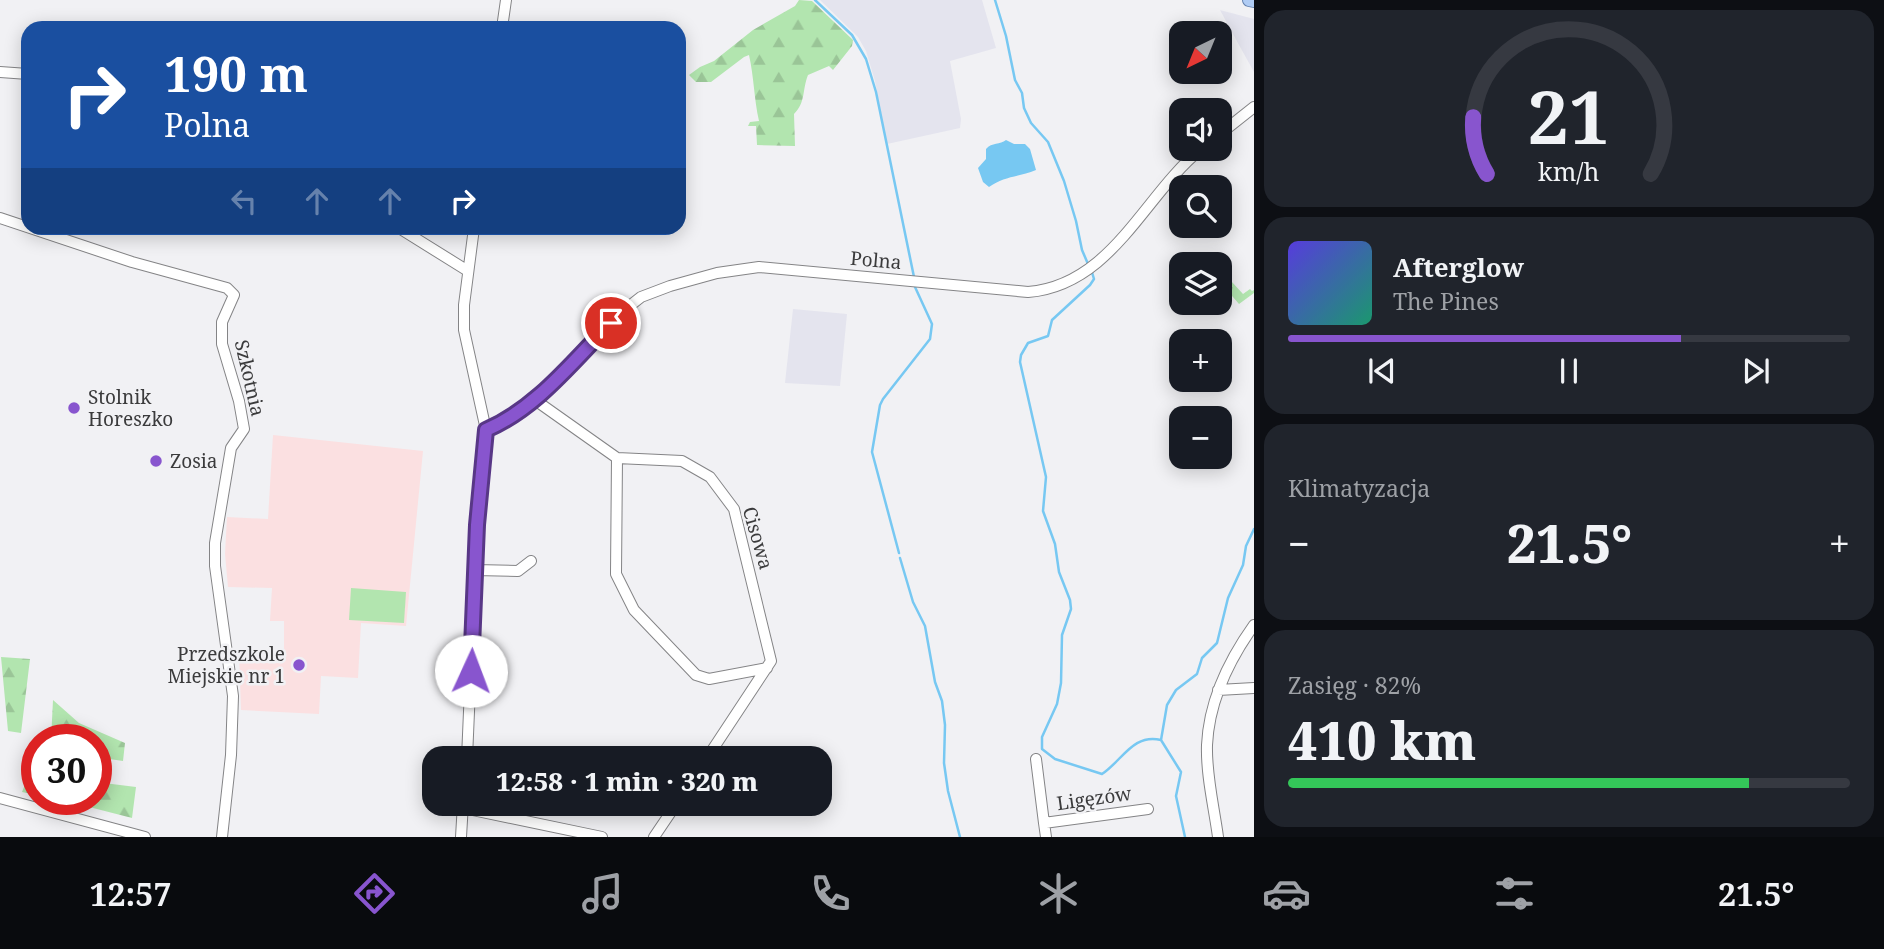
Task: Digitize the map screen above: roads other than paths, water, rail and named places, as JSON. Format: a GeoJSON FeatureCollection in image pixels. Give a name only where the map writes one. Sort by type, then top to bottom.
{"type":"FeatureCollection","features":[{"type":"Feature","properties":{"kind":"street"},"geometry":{"type":"LineString","coordinates":[[503,21],[506,0]]}},
{"type":"Feature","properties":{"kind":"street"},"geometry":{"type":"LineString","coordinates":[[0,72],[21,74]]}},
{"type":"Feature","properties":{"kind":"street"},"geometry":{"type":"LineString","coordinates":[[1232,124],[1254,107]]}},
{"type":"Feature","properties":{"kind":"street","name":"Polna"},"geometry":{"type":"LineString","coordinates":[[486,430],[535,400],[634,302],[654,291],[706,276],[759,267],[1028,292],[1054,288],[1097,262],[1125,235],[1189,161]]}},
{"type":"Feature","properties":{"kind":"street","name":"Szkotnia"},"geometry":{"type":"LineString","coordinates":[[0,218],[21,225]]}},
{"type":"Feature","properties":{"kind":"street","name":"Szkotnia"},"geometry":{"type":"LineString","coordinates":[[51,235],[132,262],[227,288],[234,295],[222,322],[222,344],[239,401],[244,429],[231,448],[215,544],[215,566],[233,696],[231,755],[222,837]]}},
{"type":"Feature","properties":{"kind":"street"},"geometry":{"type":"LineString","coordinates":[[410,235],[468,271]]}},
{"type":"Feature","properties":{"kind":"street"},"geometry":{"type":"LineString","coordinates":[[468,746],[475,570],[486,430],[464,330],[464,305],[473,235]]}},
{"type":"Feature","properties":{"kind":"street"},"geometry":{"type":"LineString","coordinates":[[535,400],[617,458],[616,574],[634,610],[696,675],[709,679],[767,668]]}},
{"type":"Feature","properties":{"kind":"street","name":"Cisowa"},"geometry":{"type":"LineString","coordinates":[[617,458],[682,461],[709,477],[734,509],[771,661],[767,668]]}},
{"type":"Feature","properties":{"kind":"street"},"geometry":{"type":"LineString","coordinates":[[475,570],[518,571],[531,561]]}},
{"type":"Feature","properties":{"kind":"street"},"geometry":{"type":"LineString","coordinates":[[1218,837],[1207,745],[1218,690],[1254,625]]}},
{"type":"Feature","properties":{"kind":"street"},"geometry":{"type":"LineString","coordinates":[[715,746],[767,668]]}},
{"type":"Feature","properties":{"kind":"street"},"geometry":{"type":"LineString","coordinates":[[1218,690],[1254,688]]}},
{"type":"Feature","properties":{"kind":"street","name":"Ligęzów"},"geometry":{"type":"LineString","coordinates":[[1036,759],[1046,837]]}},
{"type":"Feature","properties":{"kind":"street"},"geometry":{"type":"LineString","coordinates":[[0,798],[145,837]]}},
{"type":"Feature","properties":{"kind":"street","name":"Ligęzów"},"geometry":{"type":"LineString","coordinates":[[1044,823],[1148,809]]}},
{"type":"Feature","properties":{"kind":"street"},"geometry":{"type":"LineString","coordinates":[[461,837],[462,816]]}},
{"type":"Feature","properties":{"kind":"street"},"geometry":{"type":"LineString","coordinates":[[508,816],[602,837]]}},
{"type":"Feature","properties":{"kind":"street"},"geometry":{"type":"LineString","coordinates":[[654,837],[668,816]]}},
{"type":"Feature","properties":{"kind":"water"},"geometry":{"type":"Polygon","coordinates":[[[1006,140],[1014,144],[1025,144],[1030,149],[1036,170],[989,187],[983,182],[978,168],[986,159],[986,149],[1006,140]]]}},
{"type":"Feature","properties":{"kind":"waterway"},"geometry":{"type":"LineString","coordinates":[[815,0],[852,35],[866,59],[876,92],[914,277]]}},
{"type":"Feature","properties":{"kind":"waterway"},"geometry":{"type":"LineString","coordinates":[[995,0],[1024,108],[1031,123],[1048,142],[1064,181],[1088,264]]}},
{"type":"Feature","properties":{"kind":"waterway"},"geometry":{"type":"LineString","coordinates":[[1091,269],[1094,279],[1090,285],[1052,320],[1048,336],[1028,343],[1020,362],[1046,477],[1043,511],[1055,544],[1059,572],[1071,609],[1062,635],[1061,683],[1057,704],[1042,737],[1042,749],[1055,759],[1102,774],[1135,744],[1151,739],[1161,740],[1181,772],[1176,796],[1185,837]]}},
{"type":"Feature","properties":{"kind":"waterway"},"geometry":{"type":"LineString","coordinates":[[899,553],[872,452],[883,399],[930,339],[932,324],[915,287]]}},
{"type":"Feature","properties":{"kind":"waterway"},"geometry":{"type":"LineString","coordinates":[[1161,740],[1167,705],[1176,690],[1197,674],[1202,658],[1217,643],[1228,598],[1243,565],[1246,546],[1254,529]]}},
{"type":"Feature","properties":{"kind":"waterway"},"geometry":{"type":"LineString","coordinates":[[900,558],[913,602],[925,626],[935,682],[942,701],[945,725],[944,763],[960,837]]}},
{"type":"Feature","properties":{"kind":"place","name":"Stolnik Horeszko"},"geometry":{"type":"Point","coordinates":[74,408]}},
{"type":"Feature","properties":{"kind":"place","name":"Zosia"},"geometry":{"type":"Point","coordinates":[156,461]}},
{"type":"Feature","properties":{"kind":"place","name":"Przedszkole Miejskie nr 1"},"geometry":{"type":"Point","coordinates":[299,665]}}]}
